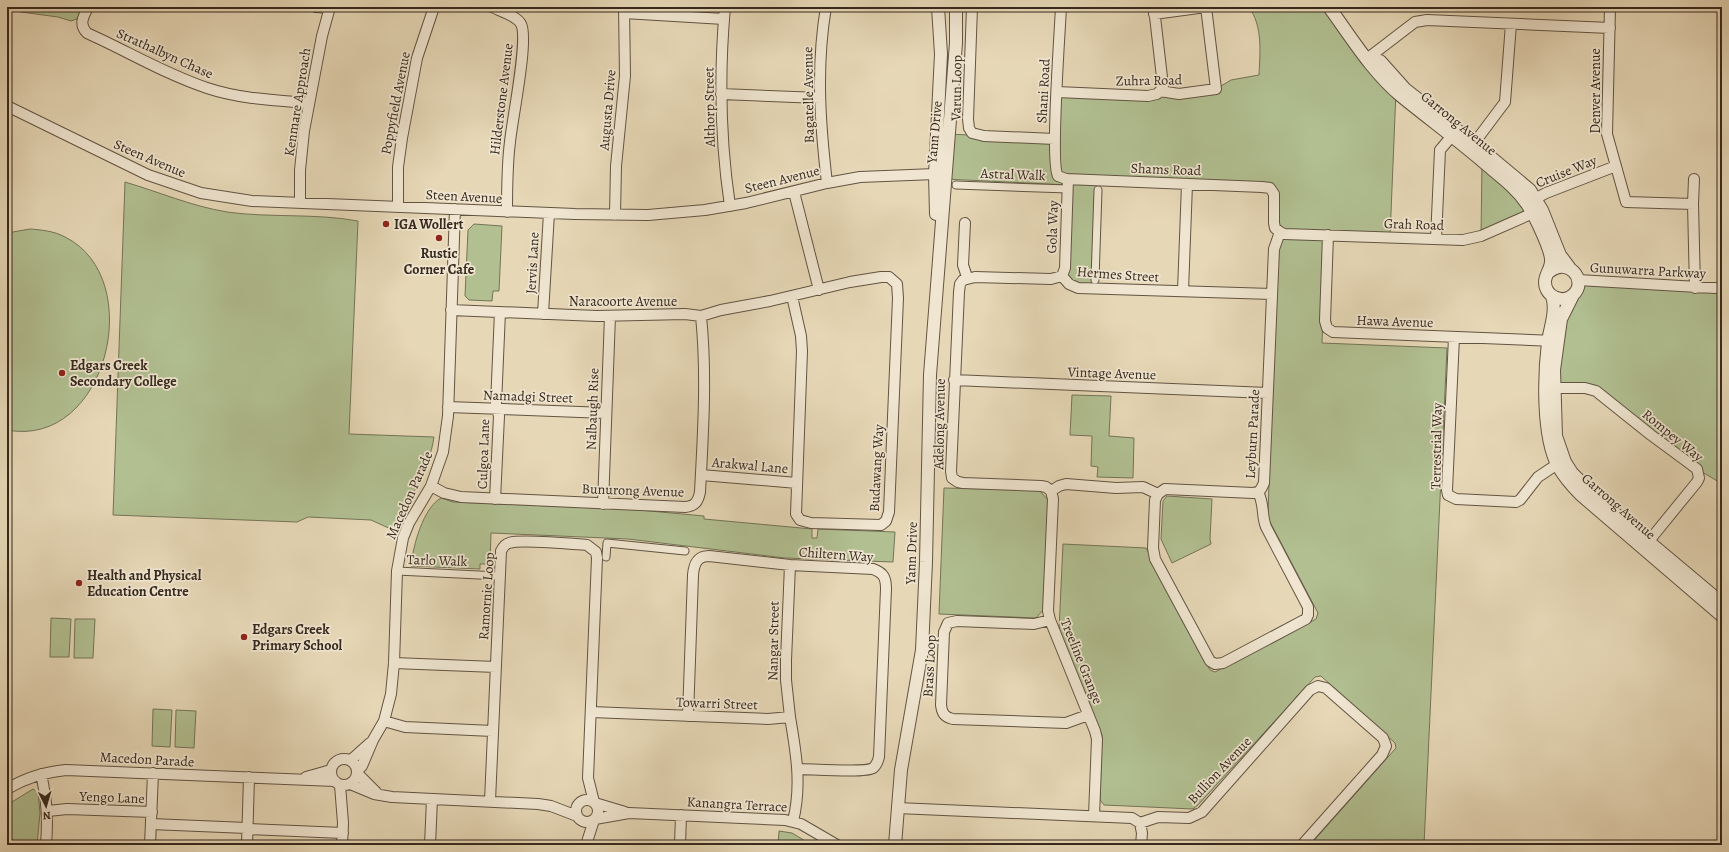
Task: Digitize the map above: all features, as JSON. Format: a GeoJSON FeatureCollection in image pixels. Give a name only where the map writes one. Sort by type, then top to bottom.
{"type":"FeatureCollection","features":[{"type":"Feature","properties":{"kind":"street","name":"Strathalbyn Chase"},"geometry":{"type":"LineString","coordinates":[[88,7],[82,22],[83,28],[87,33],[190,82],[248,98],[309,103]]}},
{"type":"Feature","properties":{"kind":"street"},"geometry":{"type":"LineString","coordinates":[[316,7],[330,8]]}},
{"type":"Feature","properties":{"kind":"street","name":"Poppyfield Avenue"},"geometry":{"type":"LineString","coordinates":[[398,207],[398,167],[402,138],[417,58],[434,7]]}},
{"type":"Feature","properties":{"kind":"street","name":"Hilderstone Avenue"},"geometry":{"type":"LineString","coordinates":[[492,7],[518,20],[522,30],[520,74],[509,147],[506,212]]}},
{"type":"Feature","properties":{"kind":"street","name":"Althorp Street"},"geometry":{"type":"LineString","coordinates":[[725,7],[721,94],[723,152],[730,206]]}},
{"type":"Feature","properties":{"kind":"street","name":"Bagatelle Avenue"},"geometry":{"type":"LineString","coordinates":[[826,7],[821,45],[820,98],[821,131],[827,183]]}},
{"type":"Feature","properties":{"kind":"street","name":"Yann Drive"},"geometry":{"type":"LineString","coordinates":[[938,7],[941,54],[935,174],[938,259]]}},
{"type":"Feature","properties":{"kind":"street","name":"Yann Drive"},"geometry":{"type":"LineString","coordinates":[[895,845],[900,770],[922,650],[926,562],[930,375],[956,43],[956,7]]}},
{"type":"Feature","properties":{"kind":"street","name":"Varun Loop"},"geometry":{"type":"LineString","coordinates":[[972,7],[968,119],[969,128],[972,133],[984,136],[1055,139]]}},
{"type":"Feature","properties":{"kind":"street","name":"Shani Road"},"geometry":{"type":"LineString","coordinates":[[1061,7],[1055,169],[1065,181]]}},
{"type":"Feature","properties":{"kind":"street"},"geometry":{"type":"LineString","coordinates":[[1160,91],[1163,86],[1154,10],[1206,7]]}},
{"type":"Feature","properties":{"kind":"street","name":"Zuhra Road"},"geometry":{"type":"LineString","coordinates":[[1057,92],[1148,96],[1157,94],[1160,91],[1179,94],[1216,89],[1206,7]]}},
{"type":"Feature","properties":{"kind":"street","name":"Garrong Avenue"},"geometry":{"type":"LineString","coordinates":[[1329,7],[1370,56],[1471,146],[1534,206],[1569,267]]}},
{"type":"Feature","properties":{"kind":"street","name":"Garrong Avenue"},"geometry":{"type":"LineString","coordinates":[[1339,7],[1390,85],[1451,137],[1471,146]]}},
{"type":"Feature","properties":{"kind":"street","name":"Denver Avenue"},"geometry":{"type":"LineString","coordinates":[[1610,7],[1607,134],[1626,202],[1693,204]]}},
{"type":"Feature","properties":{"kind":"street","name":"Kenmare Approach"},"geometry":{"type":"LineString","coordinates":[[300,203],[302,148],[309,103],[330,8]]}},
{"type":"Feature","properties":{"kind":"street"},"geometry":{"type":"LineString","coordinates":[[624,10],[724,19]]}},
{"type":"Feature","properties":{"kind":"street","name":"Augusta Drive"},"geometry":{"type":"LineString","coordinates":[[615,215],[616,166],[625,76],[624,10]]}},
{"type":"Feature","properties":{"kind":"street"},"geometry":{"type":"LineString","coordinates":[[1370,56],[1414,22],[1427,20],[1610,28]]}},
{"type":"Feature","properties":{"kind":"street"},"geometry":{"type":"LineString","coordinates":[[1471,146],[1505,102],[1511,24]]}},
{"type":"Feature","properties":{"kind":"street"},"geometry":{"type":"LineString","coordinates":[[721,94],[820,98]]}},
{"type":"Feature","properties":{"kind":"street","name":"Steen Avenue"},"geometry":{"type":"LineString","coordinates":[[7,106],[130,167],[173,185],[228,198],[252,201],[506,212],[615,215],[679,212],[730,206],[827,183],[860,177],[935,174]]}},
{"type":"Feature","properties":{"kind":"street"},"geometry":{"type":"LineString","coordinates":[[1436,239],[1440,150],[1451,137]]}},
{"type":"Feature","properties":{"kind":"street","name":"Cruise Way"},"geometry":{"type":"LineString","coordinates":[[1534,206],[1616,166]]}},
{"type":"Feature","properties":{"kind":"street"},"geometry":{"type":"LineString","coordinates":[[1694,179],[1693,204],[1695,288]]}},
{"type":"Feature","properties":{"kind":"street","name":"Shams Road"},"geometry":{"type":"LineString","coordinates":[[1065,181],[1270,188],[1272,190],[1274,200],[1275,228],[1280,232]]}},
{"type":"Feature","properties":{"kind":"street","name":"Astral Walk"},"geometry":{"type":"LineString","coordinates":[[956,185],[1065,181]]}},
{"type":"Feature","properties":{"kind":"street","name":"Gola Way"},"geometry":{"type":"LineString","coordinates":[[1062,276],[1065,268],[1065,181]]}},
{"type":"Feature","properties":{"kind":"street"},"geometry":{"type":"LineString","coordinates":[[1183,291],[1187,184]]}},
{"type":"Feature","properties":{"kind":"street"},"geometry":{"type":"LineString","coordinates":[[1095,280],[1098,190]]}},
{"type":"Feature","properties":{"kind":"street"},"geometry":{"type":"LineString","coordinates":[[794,192],[819,290]]}},
{"type":"Feature","properties":{"kind":"street","name":"Garrong Avenue"},"geometry":{"type":"LineString","coordinates":[[1534,206],[1551,258],[1549,272]]}},
{"type":"Feature","properties":{"kind":"street","name":"Grah Road"},"geometry":{"type":"LineString","coordinates":[[1280,232],[1284,234],[1472,239],[1534,206]]}},
{"type":"Feature","properties":{"kind":"street","name":"Macedon Parade"},"geometry":{"type":"LineString","coordinates":[[358,772],[384,721],[391,694],[394,663],[397,571],[404,536],[431,486],[443,452],[448,407],[455,209]]}},
{"type":"Feature","properties":{"kind":"street","name":"Jervis Lane"},"geometry":{"type":"LineString","coordinates":[[543,314],[549,213]]}},
{"type":"Feature","properties":{"kind":"street"},"geometry":{"type":"LineString","coordinates":[[965,223],[963,265],[967,278]]}},
{"type":"Feature","properties":{"kind":"street","name":"Leyburn Parade"},"geometry":{"type":"LineString","coordinates":[[1158,494],[1155,500],[1153,548],[1155,559],[1210,661],[1219,664],[1223,663],[1302,622],[1308,615],[1308,607],[1266,527],[1263,519],[1262,501],[1258,492],[1264,483],[1275,245],[1280,232]]}},
{"type":"Feature","properties":{"kind":"street","name":"Hawa Avenue"},"geometry":{"type":"LineString","coordinates":[[1328,235],[1325,316],[1326,325],[1329,330],[1344,333],[1553,341]]}},
{"type":"Feature","properties":{"kind":"street"},"geometry":{"type":"LineString","coordinates":[[1558,266],[1569,267],[1576,275],[1578,280],[1576,291],[1573,295],[1562,299],[1552,296],[1546,288],[1545,282],[1549,272],[1558,266]]}},
{"type":"Feature","properties":{"kind":"street","name":"Hermes Street"},"geometry":{"type":"LineString","coordinates":[[967,278],[1051,279],[1062,276],[1069,284],[1076,287],[1272,294]]}},
{"type":"Feature","properties":{"kind":"street","name":"Budawang Way"},"geometry":{"type":"LineString","coordinates":[[881,277],[889,277],[897,284],[888,517],[884,524],[878,526],[804,522],[800,520],[796,514],[802,351],[801,336],[792,296],[819,290],[850,282],[881,277]]}},
{"type":"Feature","properties":{"kind":"street","name":"Adelong Avenue"},"geometry":{"type":"LineString","coordinates":[[967,278],[961,282],[959,288],[954,380],[952,478],[963,483],[1041,486],[1051,491]]}},
{"type":"Feature","properties":{"kind":"street","name":"Gunuwarra Parkway"},"geometry":{"type":"LineString","coordinates":[[1578,280],[1715,288]]}},
{"type":"Feature","properties":{"kind":"street","name":"Garrong Avenue"},"geometry":{"type":"LineString","coordinates":[[1553,341],[1560,319],[1573,295]]}},
{"type":"Feature","properties":{"kind":"street","name":"Naracoorte Avenue"},"geometry":{"type":"LineString","coordinates":[[452,310],[610,316],[685,314],[701,316],[721,310],[792,296]]}},
{"type":"Feature","properties":{"kind":"street","name":"Garrong Avenue"},"geometry":{"type":"LineString","coordinates":[[1552,296],[1554,307],[1551,388],[1556,436],[1562,464],[1722,616]]}},
{"type":"Feature","properties":{"kind":"street","name":"Culgoa Lane"},"geometry":{"type":"LineString","coordinates":[[495,500],[499,416],[496,404],[500,312]]}},
{"type":"Feature","properties":{"kind":"street","name":"Nalbaugh Rise"},"geometry":{"type":"LineString","coordinates":[[603,504],[610,316]]}},
{"type":"Feature","properties":{"kind":"street","name":"Bunurong Avenue"},"geometry":{"type":"LineString","coordinates":[[431,486],[451,496],[495,500],[690,506],[695,504],[698,500],[701,475],[704,354],[701,316]]}},
{"type":"Feature","properties":{"kind":"street","name":"Terrestrial Way"},"geometry":{"type":"LineString","coordinates":[[1454,337],[1448,495],[1456,499],[1516,502],[1520,500],[1538,477],[1562,464]]}},
{"type":"Feature","properties":{"kind":"street","name":"Vintage Avenue"},"geometry":{"type":"LineString","coordinates":[[954,380],[1268,393]]}},
{"type":"Feature","properties":{"kind":"street","name":"Rompey Way"},"geometry":{"type":"LineString","coordinates":[[1551,388],[1585,388],[1596,391],[1651,435],[1697,469],[1699,478],[1697,482],[1646,544]]}},
{"type":"Feature","properties":{"kind":"street","name":"Namadgi Street"},"geometry":{"type":"LineString","coordinates":[[448,407],[606,413]]}},
{"type":"Feature","properties":{"kind":"street","name":"Arakwal Lane"},"geometry":{"type":"LineString","coordinates":[[701,475],[797,483]]}},
{"type":"Feature","properties":{"kind":"street"},"geometry":{"type":"LineString","coordinates":[[1051,491],[1066,484],[1116,488],[1143,487],[1158,494],[1165,489],[1258,492]]}},
{"type":"Feature","properties":{"kind":"street","name":"Treeline Grange"},"geometry":{"type":"LineString","coordinates":[[1051,491],[1053,500],[1048,611],[1050,620],[1097,739],[1094,816]]}},
{"type":"Feature","properties":{"kind":"street","name":"Ramornie Loop"},"geometry":{"type":"LineString","coordinates":[[490,801],[501,551],[504,546],[511,542],[580,544],[592,547],[596,552],[597,558],[588,778],[579,802]]}},
{"type":"Feature","properties":{"kind":"street"},"geometry":{"type":"LineString","coordinates":[[606,557],[607,543],[685,551]]}},
{"type":"Feature","properties":{"kind":"street","name":"Garrong Avenue"},"geometry":{"type":"LineString","coordinates":[[1646,544],[1722,603]]}},
{"type":"Feature","properties":{"kind":"street","name":"Chiltern Way"},"geometry":{"type":"LineString","coordinates":[[688,716],[693,575],[696,562],[703,556],[790,564],[874,568],[883,574],[886,580],[879,757],[877,764],[873,768],[862,770],[798,769]]}},
{"type":"Feature","properties":{"kind":"street","name":"Nangar Street"},"geometry":{"type":"LineString","coordinates":[[790,564],[786,680],[790,717]]}},
{"type":"Feature","properties":{"kind":"street","name":"Tarlo Walk"},"geometry":{"type":"LineString","coordinates":[[397,571],[500,576]]}},
{"type":"Feature","properties":{"kind":"street","name":"Brass Loop"},"geometry":{"type":"LineString","coordinates":[[1050,620],[1034,624],[957,621],[948,623],[944,632],[941,705],[943,714],[947,718],[953,719],[1066,723],[1088,715]]}},
{"type":"Feature","properties":{"kind":"street"},"geometry":{"type":"LineString","coordinates":[[394,663],[496,667]]}},
{"type":"Feature","properties":{"kind":"street","name":"Bullion Avenue"},"geometry":{"type":"LineString","coordinates":[[1140,823],[1158,817],[1189,818],[1202,812],[1310,690],[1318,686],[1326,688],[1383,738],[1386,746],[1382,755],[1302,845]]}},
{"type":"Feature","properties":{"kind":"street","name":"Towarri Street"},"geometry":{"type":"LineString","coordinates":[[591,712],[768,719],[790,717]]}},
{"type":"Feature","properties":{"kind":"street"},"geometry":{"type":"LineString","coordinates":[[790,717],[798,769],[797,802],[793,821]]}},
{"type":"Feature","properties":{"kind":"street"},"geometry":{"type":"LineString","coordinates":[[384,721],[405,727],[493,731]]}},
{"type":"Feature","properties":{"kind":"street","name":"Macedon Parade"},"geometry":{"type":"LineString","coordinates":[[351,760],[373,740]]}},
{"type":"Feature","properties":{"kind":"street"},"geometry":{"type":"LineString","coordinates":[[383,796],[370,787],[351,760],[341,759],[336,762],[331,770],[332,778],[342,783],[383,796],[490,801],[550,806],[589,800],[595,803],[598,811],[585,845]]}},
{"type":"Feature","properties":{"kind":"street","name":"Macedon Parade"},"geometry":{"type":"LineString","coordinates":[[7,789],[24,780],[41,774],[66,770],[250,777],[342,783]]}},
{"type":"Feature","properties":{"kind":"street","name":"Macedon Parade"},"geometry":{"type":"LineString","coordinates":[[290,779],[331,770]]}},
{"type":"Feature","properties":{"kind":"street"},"geometry":{"type":"LineString","coordinates":[[342,783],[355,780],[358,772]]}},
{"type":"Feature","properties":{"kind":"street"},"geometry":{"type":"LineString","coordinates":[[150,845],[153,773]]}},
{"type":"Feature","properties":{"kind":"street"},"geometry":{"type":"LineString","coordinates":[[41,774],[47,798],[48,811],[46,845]]}},
{"type":"Feature","properties":{"kind":"street"},"geometry":{"type":"LineString","coordinates":[[247,845],[250,777]]}},
{"type":"Feature","properties":{"kind":"street","name":"Ramornie Loop"},"geometry":{"type":"LineString","coordinates":[[588,778],[595,803]]}},
{"type":"Feature","properties":{"kind":"street"},"geometry":{"type":"LineString","coordinates":[[342,783],[342,845]]}},
{"type":"Feature","properties":{"kind":"street"},"geometry":{"type":"LineString","coordinates":[[430,845],[432,798]]}},
{"type":"Feature","properties":{"kind":"street"},"geometry":{"type":"LineString","coordinates":[[579,802],[576,808],[585,845]]}},
{"type":"Feature","properties":{"kind":"street","name":"Kanangra Terrace"},"geometry":{"type":"LineString","coordinates":[[595,803],[629,813]]}},
{"type":"Feature","properties":{"kind":"street"},"geometry":{"type":"LineString","coordinates":[[550,806],[587,822],[594,819]]}},
{"type":"Feature","properties":{"kind":"street"},"geometry":{"type":"LineString","coordinates":[[897,808],[1132,818],[1140,823],[1142,833],[1141,845]]}},
{"type":"Feature","properties":{"kind":"street","name":"Yengo Lane"},"geometry":{"type":"LineString","coordinates":[[48,811],[67,809],[152,812]]}},
{"type":"Feature","properties":{"kind":"street","name":"Kanangra Terrace"},"geometry":{"type":"LineString","coordinates":[[594,819],[629,813],[793,821],[837,845]]}},
{"type":"Feature","properties":{"kind":"street"},"geometry":{"type":"LineString","coordinates":[[680,845],[681,815]]}},
{"type":"Feature","properties":{"kind":"street"},"geometry":{"type":"LineString","coordinates":[[151,824],[343,833]]}},
{"type":"Feature","properties":{"kind":"green space"},"geometry":{"type":"Polygon","coordinates":[[[14,7],[83,7],[77,19],[71,21],[58,17],[21,12],[14,7]]]}},
{"type":"Feature","properties":{"kind":"green space"},"geometry":{"type":"Polygon","coordinates":[[[1249,7],[1329,7],[1396,91],[1390,237],[1280,232],[1270,188],[1100,180],[1094,288],[1078,288],[1062,276],[1068,185],[945,179],[948,134],[1055,139],[1057,92],[1148,96],[1216,89],[1231,80],[1259,75],[1259,31],[1257,23],[1249,7]]]}},
{"type":"Feature","properties":{"kind":"green space"},"geometry":{"type":"Polygon","coordinates":[[[1482,161],[1533,214],[1481,236],[1482,161]]]}},
{"type":"Feature","properties":{"kind":"green space"},"geometry":{"type":"Polygon","coordinates":[[[125,182],[188,203],[227,212],[260,215],[325,217],[358,221],[349,434],[434,437],[428,462],[412,496],[393,530],[371,520],[308,517],[297,522],[113,515],[125,182]]]}},
{"type":"Feature","properties":{"kind":"green space"},"geometry":{"type":"Polygon","coordinates":[[[474,224],[502,226],[499,291],[493,291],[492,301],[469,300],[465,296],[468,230],[474,224]]]}},
{"type":"Feature","properties":{"kind":"green space"},"geometry":{"type":"Polygon","coordinates":[[[30,229],[57,233],[65,237],[90,258],[105,287],[109,321],[105,356],[91,388],[70,414],[42,429],[7,430],[7,233],[30,229]]]}},
{"type":"Feature","properties":{"kind":"green space"},"geometry":{"type":"Polygon","coordinates":[[[1281,234],[1326,237],[1322,343],[1447,348],[1424,845],[1310,845],[1396,748],[1395,743],[1321,676],[1315,677],[1193,809],[1104,805],[1100,800],[1102,735],[1059,630],[1063,544],[1146,548],[1210,670],[1215,672],[1316,619],[1318,613],[1268,516],[1276,245],[1281,234]]]}},
{"type":"Feature","properties":{"kind":"green space"},"geometry":{"type":"Polygon","coordinates":[[[1578,280],[1722,289],[1722,479],[1719,482],[1697,469],[1596,391],[1555,388],[1557,341],[1578,280]]]}},
{"type":"Feature","properties":{"kind":"green space"},"geometry":{"type":"Polygon","coordinates":[[[1072,395],[1111,396],[1109,436],[1134,438],[1133,478],[1097,477],[1098,467],[1091,466],[1092,436],[1070,435],[1072,395]]]}},
{"type":"Feature","properties":{"kind":"green space"},"geometry":{"type":"Polygon","coordinates":[[[944,488],[1039,490],[1048,500],[1044,609],[1036,618],[939,614],[944,488]]]}},
{"type":"Feature","properties":{"kind":"green space"},"geometry":{"type":"Polygon","coordinates":[[[1167,496],[1212,499],[1211,544],[1172,563],[1161,539],[1163,501],[1167,496]]]}},
{"type":"Feature","properties":{"kind":"green space"},"geometry":{"type":"Polygon","coordinates":[[[441,498],[453,502],[628,509],[704,516],[704,519],[812,529],[812,538],[817,538],[818,529],[895,532],[893,562],[785,558],[628,539],[491,533],[490,564],[480,564],[480,569],[411,566],[414,548],[420,528],[429,510],[441,498]]]}},
{"type":"Feature","properties":{"kind":"green space"},"geometry":{"type":"Polygon","coordinates":[[[51,618],[71,619],[69,657],[50,657],[51,618]]]}},
{"type":"Feature","properties":{"kind":"green space"},"geometry":{"type":"Polygon","coordinates":[[[75,619],[95,619],[93,658],[74,658],[75,619]]]}},
{"type":"Feature","properties":{"kind":"green space"},"geometry":{"type":"Polygon","coordinates":[[[153,709],[172,710],[170,747],[152,746],[153,709]]]}},
{"type":"Feature","properties":{"kind":"green space"},"geometry":{"type":"Polygon","coordinates":[[[176,710],[196,711],[194,748],[175,747],[176,710]]]}},
{"type":"Feature","properties":{"kind":"green space"},"geometry":{"type":"Polygon","coordinates":[[[33,789],[38,792],[40,813],[37,845],[16,845],[7,831],[7,805],[33,789]]]}},
{"type":"Feature","properties":{"kind":"green space"},"geometry":{"type":"Polygon","coordinates":[[[779,831],[792,833],[812,845],[778,845],[779,831]]]}},
{"type":"Feature","properties":{"kind":"place","name":"IGA Wollert"},"geometry":{"type":"Point","coordinates":[386,224]}},
{"type":"Feature","properties":{"kind":"place","name":"Rustic Corner Cafe"},"geometry":{"type":"Point","coordinates":[439,238]}},
{"type":"Feature","properties":{"kind":"place","name":"Edgars Creek Secondary College"},"geometry":{"type":"Point","coordinates":[62,373]}},
{"type":"Feature","properties":{"kind":"place","name":"Health and Physical Education Centre"},"geometry":{"type":"Point","coordinates":[79,583]}},
{"type":"Feature","properties":{"kind":"place","name":"Edgars Creek Primary School"},"geometry":{"type":"Point","coordinates":[244,637]}}]}
